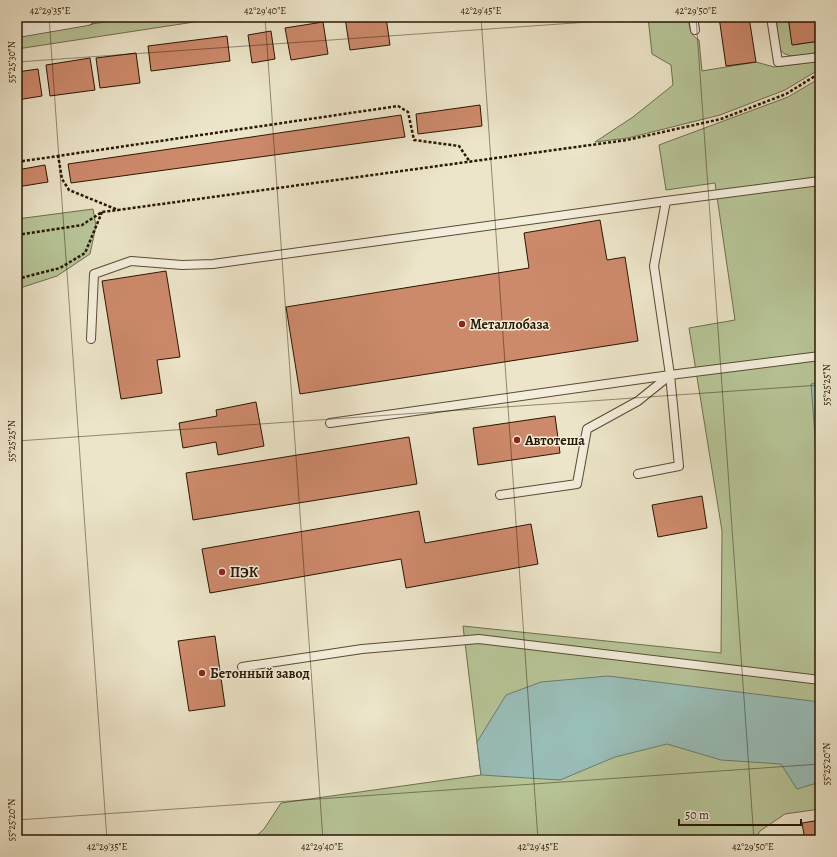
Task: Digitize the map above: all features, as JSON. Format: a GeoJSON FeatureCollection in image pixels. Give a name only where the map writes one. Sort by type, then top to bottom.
{"type":"FeatureCollection","features":[{"type":"Feature","properties":{"kind":"street"},"geometry":{"type":"LineString","coordinates":[[17,29],[87,17]]}},
{"type":"Feature","properties":{"kind":"lane"},"geometry":{"type":"LineString","coordinates":[[694,17],[695,30]]}},
{"type":"Feature","properties":{"kind":"lane"},"geometry":{"type":"LineString","coordinates":[[771,17],[778,62],[820,56]]}},
{"type":"Feature","properties":{"kind":"lane"},"geometry":{"type":"LineString","coordinates":[[91,339],[94,274],[132,261],[182,265],[213,264],[820,181]]}},
{"type":"Feature","properties":{"kind":"lane"},"geometry":{"type":"LineString","coordinates":[[638,474],[679,466],[670,375],[654,266],[666,201]]}},
{"type":"Feature","properties":{"kind":"lane"},"geometry":{"type":"LineString","coordinates":[[330,423],[670,375],[820,356]]}},
{"type":"Feature","properties":{"kind":"lane"},"geometry":{"type":"LineString","coordinates":[[500,495],[577,484],[587,429],[638,401],[670,375]]}},
{"type":"Feature","properties":{"kind":"lane"},"geometry":{"type":"LineString","coordinates":[[242,667],[362,649],[479,639],[820,680]]}},
{"type":"Feature","properties":{"kind":"path"},"geometry":{"type":"LineString","coordinates":[[17,235],[82,225],[102,212],[627,140],[721,119],[786,94],[820,74]]}},
{"type":"Feature","properties":{"kind":"path"},"geometry":{"type":"LineString","coordinates":[[17,162],[398,106],[408,112],[414,140],[459,146],[470,162]]}},
{"type":"Feature","properties":{"kind":"path"},"geometry":{"type":"LineString","coordinates":[[58,155],[62,179],[69,190],[118,210]]}},
{"type":"Feature","properties":{"kind":"path"},"geometry":{"type":"LineString","coordinates":[[17,279],[60,268],[84,253],[102,212]]}},
{"type":"Feature","properties":{"kind":"green space"},"geometry":{"type":"Polygon","coordinates":[[[133,17],[227,17],[17,49],[17,37],[133,17]]]}},
{"type":"Feature","properties":{"kind":"green space"},"geometry":{"type":"Polygon","coordinates":[[[648,17],[688,17],[692,33],[699,40],[702,71],[756,62],[774,67],[820,61],[820,69],[785,90],[720,115],[628,138],[595,142],[633,117],[673,85],[671,65],[652,54],[648,17]]]}},
{"type":"Feature","properties":{"kind":"green space"},"geometry":{"type":"Polygon","coordinates":[[[776,17],[788,17],[793,45],[820,41],[820,52],[799,56],[783,53],[779,46],[776,17]]]}},
{"type":"Feature","properties":{"kind":"green space"},"geometry":{"type":"Polygon","coordinates":[[[820,78],[820,809],[785,814],[760,831],[755,840],[252,840],[264,829],[281,803],[481,775],[463,626],[721,653],[722,531],[689,328],[735,320],[715,183],[666,190],[659,145],[788,97],[820,78]]]}},
{"type":"Feature","properties":{"kind":"green space"},"geometry":{"type":"Polygon","coordinates":[[[93,209],[96,226],[90,254],[57,276],[17,289],[17,219],[93,209]]]}},
{"type":"Feature","properties":{"kind":"water"},"geometry":{"type":"Polygon","coordinates":[[[820,382],[820,476],[818,474],[811,384],[820,382]]]}},
{"type":"Feature","properties":{"kind":"water"},"geometry":{"type":"Polygon","coordinates":[[[608,676],[820,702],[820,782],[797,789],[781,764],[721,760],[667,744],[615,757],[560,780],[481,775],[477,742],[506,695],[541,682],[608,676]]]}},
{"type":"Feature","properties":{"kind":"building"},"geometry":{"type":"Polygon","coordinates":[[[386,17],[390,45],[350,50],[345,18],[386,17]]]}},
{"type":"Feature","properties":{"kind":"building"},"geometry":{"type":"Polygon","coordinates":[[[449,17],[474,17],[450,21],[449,17]]]}},
{"type":"Feature","properties":{"kind":"building"},"geometry":{"type":"Polygon","coordinates":[[[719,17],[749,17],[756,62],[726,66],[719,17]]]}},
{"type":"Feature","properties":{"kind":"building"},"geometry":{"type":"Polygon","coordinates":[[[788,17],[820,17],[820,41],[792,45],[788,17]]]}},
{"type":"Feature","properties":{"kind":"building"},"geometry":{"type":"Polygon","coordinates":[[[323,22],[328,54],[291,60],[285,28],[323,22]]]}},
{"type":"Feature","properties":{"kind":"building"},"geometry":{"type":"Polygon","coordinates":[[[271,31],[275,59],[252,63],[248,35],[271,31]]]}},
{"type":"Feature","properties":{"kind":"building"},"geometry":{"type":"Polygon","coordinates":[[[227,36],[230,61],[151,71],[148,46],[227,36]]]}},
{"type":"Feature","properties":{"kind":"building"},"geometry":{"type":"Polygon","coordinates":[[[136,53],[140,83],[100,88],[96,58],[136,53]]]}},
{"type":"Feature","properties":{"kind":"building"},"geometry":{"type":"Polygon","coordinates":[[[90,58],[95,90],[50,96],[46,65],[90,58]]]}},
{"type":"Feature","properties":{"kind":"building"},"geometry":{"type":"Polygon","coordinates":[[[38,69],[42,96],[17,100],[17,72],[38,69]]]}},
{"type":"Feature","properties":{"kind":"building"},"geometry":{"type":"Polygon","coordinates":[[[480,105],[482,126],[418,134],[416,114],[480,105]]]}},
{"type":"Feature","properties":{"kind":"building"},"geometry":{"type":"Polygon","coordinates":[[[401,115],[405,137],[71,183],[68,164],[401,115]]]}},
{"type":"Feature","properties":{"kind":"building"},"geometry":{"type":"Polygon","coordinates":[[[45,165],[48,182],[17,187],[17,170],[45,165]]]}},
{"type":"Feature","properties":{"kind":"building","name":"Металлобаза"},"geometry":{"type":"Polygon","coordinates":[[[600,220],[607,260],[625,257],[638,341],[300,394],[286,307],[529,268],[524,233],[600,220]]]}},
{"type":"Feature","properties":{"kind":"building"},"geometry":{"type":"Polygon","coordinates":[[[166,271],[180,357],[157,360],[162,393],[121,399],[102,281],[166,271]]]}},
{"type":"Feature","properties":{"kind":"building"},"geometry":{"type":"Polygon","coordinates":[[[256,402],[264,446],[218,455],[216,442],[183,448],[179,423],[217,416],[216,410],[256,402]]]}},
{"type":"Feature","properties":{"kind":"building","name":"Автотеша"},"geometry":{"type":"Polygon","coordinates":[[[555,416],[560,453],[478,465],[473,428],[555,416]]]}},
{"type":"Feature","properties":{"kind":"building"},"geometry":{"type":"Polygon","coordinates":[[[409,437],[417,484],[193,520],[186,473],[409,437]]]}},
{"type":"Feature","properties":{"kind":"building"},"geometry":{"type":"Polygon","coordinates":[[[702,496],[707,528],[658,537],[652,505],[702,496]]]}},
{"type":"Feature","properties":{"kind":"building"},"geometry":{"type":"Polygon","coordinates":[[[419,511],[425,543],[531,524],[538,564],[406,588],[401,559],[210,593],[202,549],[419,511]]]}},
{"type":"Feature","properties":{"kind":"building","name":"Бетонный завод"},"geometry":{"type":"Polygon","coordinates":[[[215,636],[225,706],[189,711],[178,641],[215,636]]]}},
{"type":"Feature","properties":{"kind":"building"},"geometry":{"type":"Polygon","coordinates":[[[820,820],[820,840],[805,840],[802,823],[820,820]]]}},
{"type":"Feature","properties":{"kind":"place","name":"Металлобаза"},"geometry":{"type":"Point","coordinates":[462,324]}},
{"type":"Feature","properties":{"kind":"place","name":"Автотеша"},"geometry":{"type":"Point","coordinates":[517,440]}},
{"type":"Feature","properties":{"kind":"place","name":"ПЭК"},"geometry":{"type":"Point","coordinates":[222,572]}},
{"type":"Feature","properties":{"kind":"place","name":"Бетонный завод"},"geometry":{"type":"Point","coordinates":[202,673]}}]}
